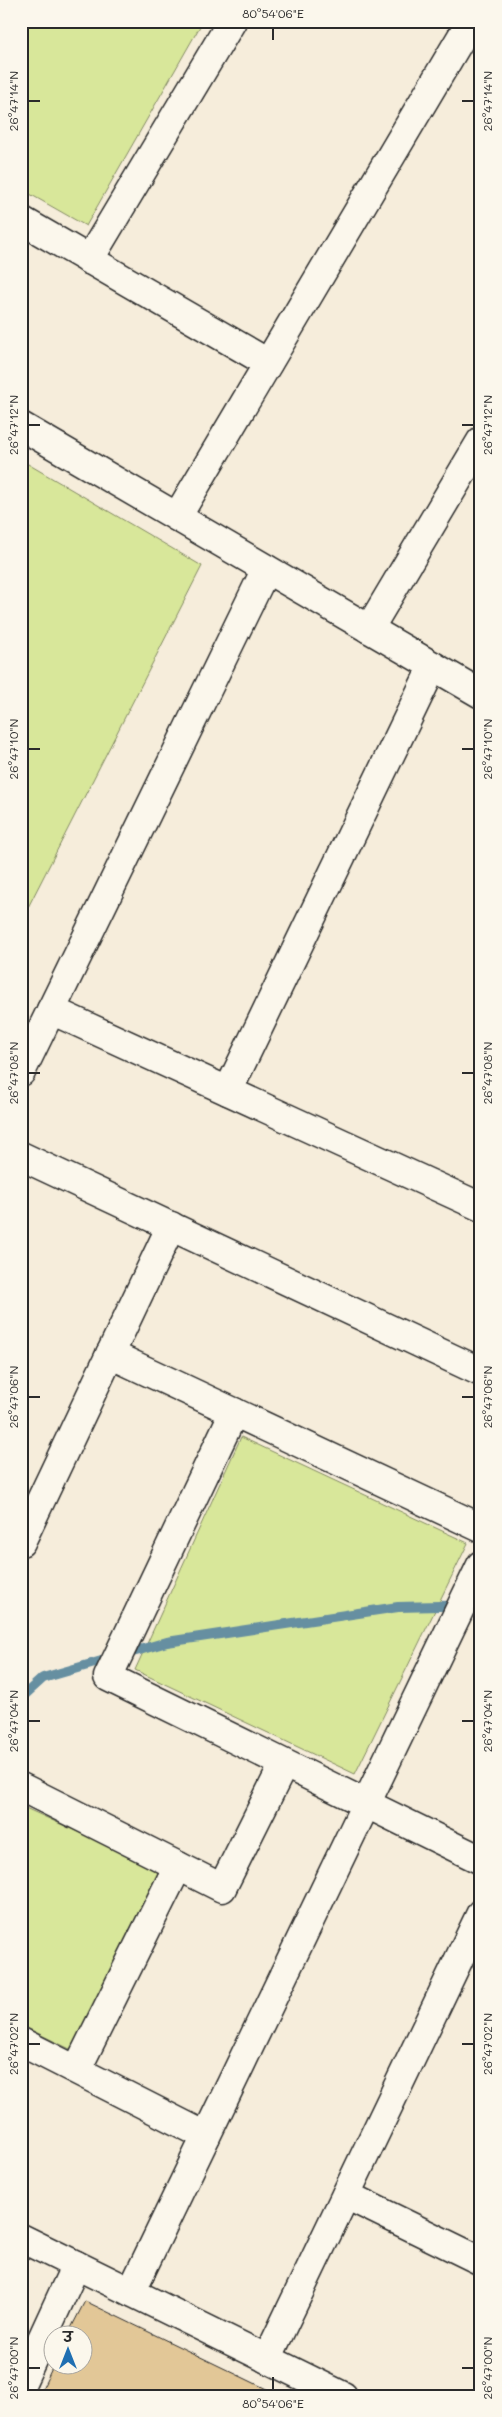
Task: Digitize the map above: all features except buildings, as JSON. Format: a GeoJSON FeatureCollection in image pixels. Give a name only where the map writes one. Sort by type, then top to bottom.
{"type":"FeatureCollection","features":[{"type":"Feature","properties":{"kind":"street"},"geometry":{"type":"LineString","coordinates":[[89,260],[232,21]]}},
{"type":"Feature","properties":{"kind":"street"},"geometry":{"type":"LineString","coordinates":[[177,517],[463,24]]}},
{"type":"Feature","properties":{"kind":"street"},"geometry":{"type":"LineString","coordinates":[[21,220],[268,363]]}},
{"type":"Feature","properties":{"kind":"street"},"geometry":{"type":"LineString","coordinates":[[21,426],[481,694]]}},
{"type":"Feature","properties":{"kind":"street"},"geometry":{"type":"LineString","coordinates":[[369,629],[481,441]]}},
{"type":"Feature","properties":{"kind":"street"},"geometry":{"type":"LineString","coordinates":[[25,1055],[51,1010],[266,569]]}},
{"type":"Feature","properties":{"kind":"street"},"geometry":{"type":"LineString","coordinates":[[228,1091],[433,666]]}},
{"type":"Feature","properties":{"kind":"street"},"geometry":{"type":"LineString","coordinates":[[51,1010],[481,1206]]}},
{"type":"Feature","properties":{"kind":"street"},"geometry":{"type":"LineString","coordinates":[[21,1156],[481,1372]]}},
{"type":"Feature","properties":{"kind":"street"},"geometry":{"type":"LineString","coordinates":[[21,1542],[171,1226]]}},
{"type":"Feature","properties":{"kind":"street"},"geometry":{"type":"LineString","coordinates":[[110,1354],[481,1528]]}},
{"type":"Feature","properties":{"kind":"street"},"geometry":{"type":"LineString","coordinates":[[234,1412],[108,1677],[481,1860]]}},
{"type":"Feature","properties":{"kind":"street"},"geometry":{"type":"LineString","coordinates":[[131,2292],[476,1575]]}},
{"type":"Feature","properties":{"kind":"street"},"geometry":{"type":"LineString","coordinates":[[21,1787],[222,1888],[284,1764]]}},
{"type":"Feature","properties":{"kind":"street"},"geometry":{"type":"LineString","coordinates":[[77,2070],[178,1866]]}},
{"type":"Feature","properties":{"kind":"street"},"geometry":{"type":"LineString","coordinates":[[267,2359],[481,1913]]}},
{"type":"Feature","properties":{"kind":"street"},"geometry":{"type":"LineString","coordinates":[[21,2042],[206,2136]]}},
{"type":"Feature","properties":{"kind":"street"},"geometry":{"type":"LineString","coordinates":[[346,2195],[477,2251]]}},
{"type":"Feature","properties":{"kind":"street"},"geometry":{"type":"LineString","coordinates":[[21,2238],[343,2396]]}},
{"type":"Feature","properties":{"kind":"street"},"geometry":{"type":"LineString","coordinates":[[21,2384],[76,2265]]}},
{"type":"Feature","properties":{"kind":"green space"},"geometry":{"type":"Polygon","coordinates":[[[21,21],[203,21],[86,226],[21,189],[21,21]]]}},
{"type":"Feature","properties":{"kind":"green space"},"geometry":{"type":"Polygon","coordinates":[[[21,460],[202,566],[21,921],[21,460]]]}},
{"type":"Feature","properties":{"kind":"green space"},"geometry":{"type":"Polygon","coordinates":[[[241,1437],[468,1543],[355,1774],[135,1670],[241,1437]]]}},
{"type":"Feature","properties":{"kind":"green space"},"geometry":{"type":"Polygon","coordinates":[[[21,1806],[166,1872],[78,2053],[21,2025],[21,1806]]]}},
{"type":"Feature","properties":{"kind":"waterway"},"geometry":{"type":"LineString","coordinates":[[21,1698],[43,1678],[167,1642],[398,1607],[481,1605]]}}]}
